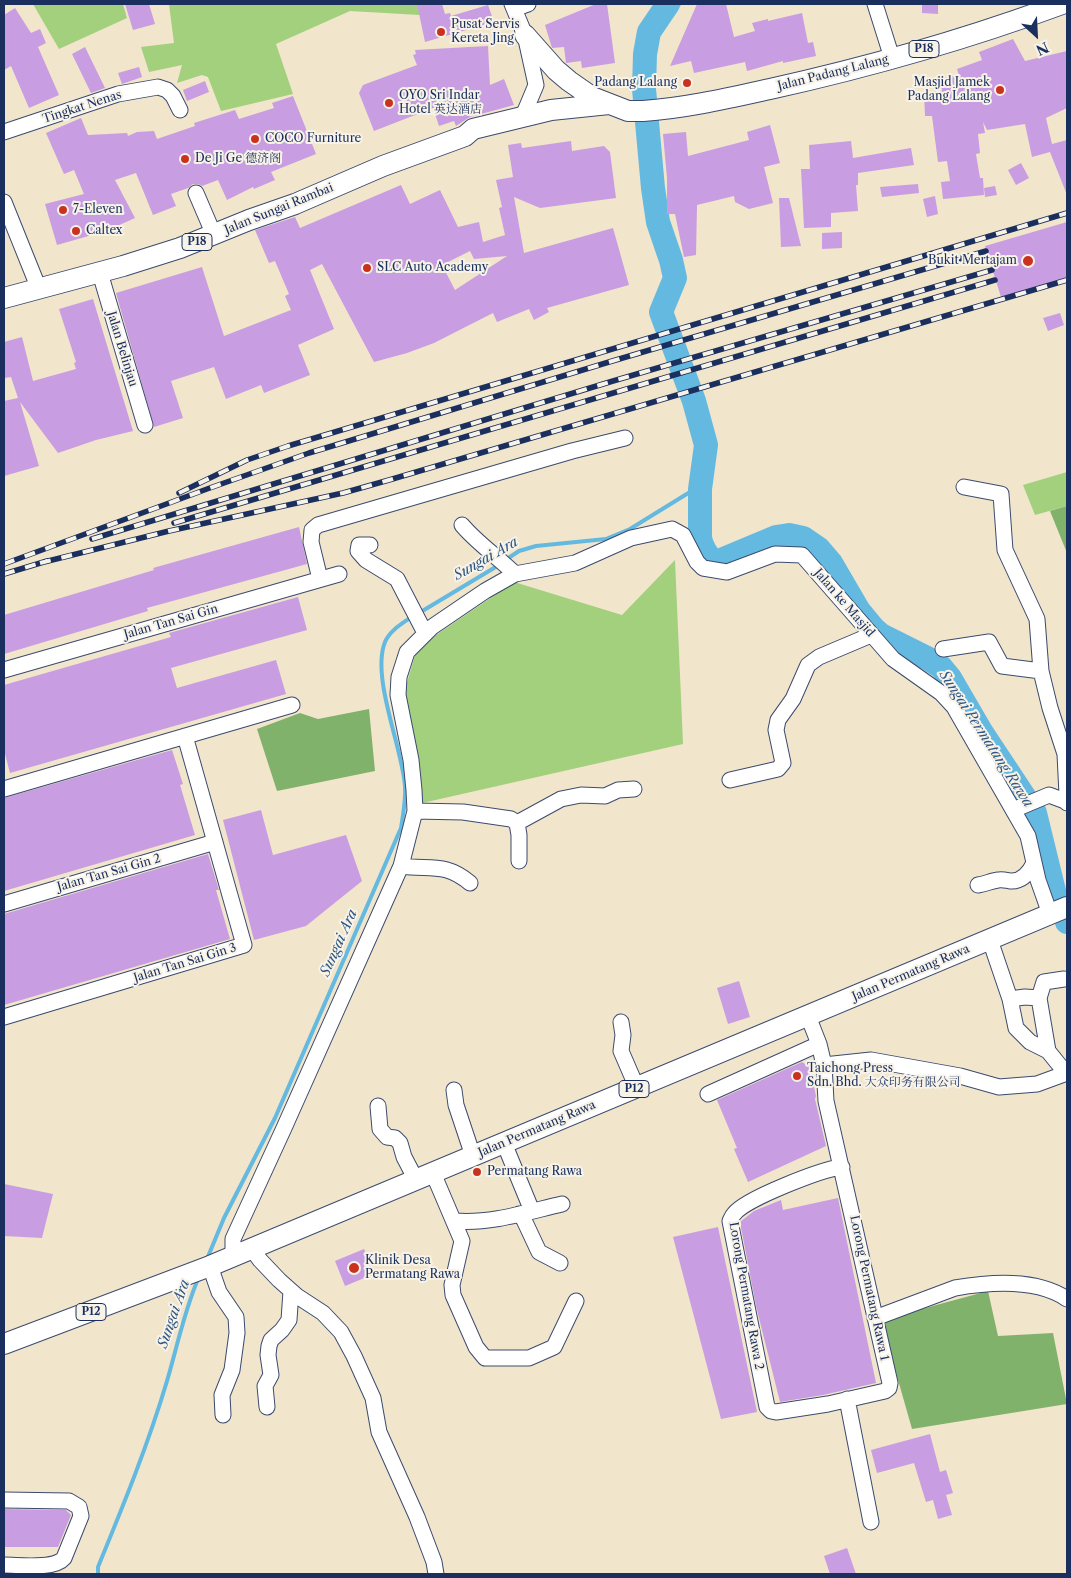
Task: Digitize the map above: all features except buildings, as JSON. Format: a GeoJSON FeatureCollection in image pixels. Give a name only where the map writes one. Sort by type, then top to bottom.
{"type":"FeatureCollection","features":[{"type":"Feature","properties":{"kind":"main road","name":"Jalan Padang Lalang"},"geometry":{"type":"LineString","coordinates":[[551,122],[616,116],[623,109],[658,110],[741,95],[833,75],[975,34],[1062,4]]}},
{"type":"Feature","properties":{"kind":"main road"},"geometry":{"type":"LineString","coordinates":[[525,35],[556,70],[569,81],[592,97],[623,109]]}},
{"type":"Feature","properties":{"kind":"main road","name":"Jalan Sungai Rambai"},"geometry":{"type":"LineString","coordinates":[[4,298],[100,273],[180,248],[295,204],[384,166],[465,136],[473,129],[552,110],[623,109]]}},
{"type":"Feature","properties":{"kind":"main road","name":"Jalan Sungai Rambai"},"geometry":{"type":"LineString","coordinates":[[465,136],[474,140],[551,122]]}},
{"type":"Feature","properties":{"kind":"main road","name":"Jalan Permatang Rawa"},"geometry":{"type":"LineString","coordinates":[[4,1344],[233,1257],[1060,910]]}},
{"type":"Feature","properties":{"kind":"street"},"geometry":{"type":"LineString","coordinates":[[523,116],[536,85],[525,35],[513,6],[528,4]]}},
{"type":"Feature","properties":{"kind":"street"},"geometry":{"type":"LineString","coordinates":[[875,4],[892,58]]}},
{"type":"Feature","properties":{"kind":"street","name":"Tingkat Nenas"},"geometry":{"type":"LineString","coordinates":[[4,132],[118,94],[158,86],[167,90],[173,96],[180,110]]}},
{"type":"Feature","properties":{"kind":"street"},"geometry":{"type":"LineString","coordinates":[[196,193],[214,235]]}},
{"type":"Feature","properties":{"kind":"street"},"geometry":{"type":"LineString","coordinates":[[4,202],[39,289]]}},
{"type":"Feature","properties":{"kind":"street","name":"Jalan Belinjau"},"geometry":{"type":"LineString","coordinates":[[100,273],[145,425]]}},
{"type":"Feature","properties":{"kind":"street"},"geometry":{"type":"LineString","coordinates":[[320,579],[311,542],[312,530],[318,525],[572,451],[625,438]]}},
{"type":"Feature","properties":{"kind":"street"},"geometry":{"type":"LineString","coordinates":[[964,487],[1001,494],[1005,550],[1037,619],[1041,671],[1050,708],[1065,754],[1066,802],[1048,795],[1017,810]]}},
{"type":"Feature","properties":{"kind":"street"},"geometry":{"type":"LineString","coordinates":[[462,525],[471,536],[512,571]]}},
{"type":"Feature","properties":{"kind":"street","name":"Jalan ke Masjid"},"geometry":{"type":"LineString","coordinates":[[233,1257],[232,1239],[284,1128],[401,866],[415,811],[411,760],[398,695],[399,677],[407,652],[424,631],[512,571],[575,563],[632,538],[672,529],[683,536],[697,562],[703,568],[727,572],[775,554],[802,555],[892,659],[941,693],[954,707],[1017,810],[1028,836],[1034,863],[1060,910]]}},
{"type":"Feature","properties":{"kind":"street"},"geometry":{"type":"LineString","coordinates":[[370,545],[359,544],[358,551],[366,560],[397,579],[424,631]]}},
{"type":"Feature","properties":{"kind":"street","name":"Jalan Tan Sai Gin"},"geometry":{"type":"LineString","coordinates":[[4,670],[339,574]]}},
{"type":"Feature","properties":{"kind":"street"},"geometry":{"type":"LineString","coordinates":[[730,780],[780,767],[783,763],[776,730],[778,720],[794,699],[808,665],[819,657],[871,635]]}},
{"type":"Feature","properties":{"kind":"street"},"geometry":{"type":"LineString","coordinates":[[943,649],[989,642],[1002,666],[1041,671]]}},
{"type":"Feature","properties":{"kind":"street"},"geometry":{"type":"LineString","coordinates":[[5,784],[292,705]]}},
{"type":"Feature","properties":{"kind":"street","name":"Jalan Tan Sai Gin 3"},"geometry":{"type":"LineString","coordinates":[[4,1017],[244,945],[185,736]]}},
{"type":"Feature","properties":{"kind":"street"},"geometry":{"type":"LineString","coordinates":[[517,823],[561,799],[581,795],[604,796],[618,790],[634,789]]}},
{"type":"Feature","properties":{"kind":"street"},"geometry":{"type":"LineString","coordinates":[[415,811],[463,812],[511,819],[517,823],[519,860]]}},
{"type":"Feature","properties":{"kind":"street","name":"Jalan Tan Sai Gin 2"},"geometry":{"type":"LineString","coordinates":[[4,904],[215,842]]}},
{"type":"Feature","properties":{"kind":"street"},"geometry":{"type":"LineString","coordinates":[[978,885],[994,880],[1003,879],[1011,881],[1024,877],[1034,863]]}},
{"type":"Feature","properties":{"kind":"street"},"geometry":{"type":"LineString","coordinates":[[401,866],[451,870],[470,883]]}},
{"type":"Feature","properties":{"kind":"street"},"geometry":{"type":"LineString","coordinates":[[824,1065],[871,1060],[960,1076],[999,1087],[1037,1084],[1066,1073],[1048,1051],[1030,1042],[1016,1028],[1010,998],[990,940]]}},
{"type":"Feature","properties":{"kind":"street"},"geometry":{"type":"LineString","coordinates":[[1048,1051],[1039,998],[1044,982],[1064,980]]}},
{"type":"Feature","properties":{"kind":"street"},"geometry":{"type":"LineString","coordinates":[[1010,998],[1039,998]]}},
{"type":"Feature","properties":{"kind":"street","name":"Lorong Permatang Rawa 1"},"geometry":{"type":"LineString","coordinates":[[808,1016],[819,1044],[824,1065],[826,1101],[846,1182],[890,1383],[889,1388],[885,1391],[848,1399]]}},
{"type":"Feature","properties":{"kind":"street"},"geometry":{"type":"LineString","coordinates":[[621,1022],[623,1035],[621,1051],[637,1088]]}},
{"type":"Feature","properties":{"kind":"street"},"geometry":{"type":"LineString","coordinates":[[708,1094],[819,1044]]}},
{"type":"Feature","properties":{"kind":"street"},"geometry":{"type":"LineString","coordinates":[[454,1090],[456,1105],[473,1156]]}},
{"type":"Feature","properties":{"kind":"street"},"geometry":{"type":"LineString","coordinates":[[378,1106],[380,1129],[387,1137],[395,1138],[400,1143],[404,1157],[424,1176],[454,1221],[462,1241],[452,1285],[453,1295],[476,1347],[484,1358],[529,1358],[554,1347],[576,1301]]}},
{"type":"Feature","properties":{"kind":"street"},"geometry":{"type":"LineString","coordinates":[[504,1143],[526,1212],[524,1220],[540,1252],[560,1263]]}},
{"type":"Feature","properties":{"kind":"street","name":"Lorong Permatang Rawa 2"},"geometry":{"type":"LineString","coordinates":[[842,1167],[805,1177],[744,1206],[734,1214],[730,1221],[767,1408],[771,1412],[776,1412],[848,1399]]}},
{"type":"Feature","properties":{"kind":"street"},"geometry":{"type":"LineString","coordinates":[[454,1221],[472,1222],[562,1204]]}},
{"type":"Feature","properties":{"kind":"street"},"geometry":{"type":"LineString","coordinates":[[252,1249],[260,1260],[291,1291],[323,1313],[341,1332],[373,1398],[379,1432],[417,1517],[434,1562],[436,1574]]}},
{"type":"Feature","properties":{"kind":"street"},"geometry":{"type":"LineString","coordinates":[[210,1266],[219,1292],[236,1317],[237,1333],[232,1370],[222,1395],[223,1415]]}},
{"type":"Feature","properties":{"kind":"street"},"geometry":{"type":"LineString","coordinates":[[875,1318],[955,1288],[966,1286],[1011,1282],[1065,1294]]}},
{"type":"Feature","properties":{"kind":"street"},"geometry":{"type":"LineString","coordinates":[[268,1408],[265,1383],[271,1374],[268,1355],[269,1346],[271,1340],[289,1320],[291,1291]]}},
{"type":"Feature","properties":{"kind":"street"},"geometry":{"type":"LineString","coordinates":[[848,1399],[871,1522]]}},
{"type":"Feature","properties":{"kind":"street"},"geometry":{"type":"LineString","coordinates":[[4,1500],[69,1501],[79,1507],[82,1516],[61,1562],[50,1565],[4,1565]]}},
{"type":"Feature","properties":{"kind":"green space"},"geometry":{"type":"Polygon","coordinates":[[[33,4],[123,4],[127,18],[59,49],[33,4]]]}},
{"type":"Feature","properties":{"kind":"green space"},"geometry":{"type":"Polygon","coordinates":[[[169,4],[418,4],[420,15],[350,11],[276,44],[293,94],[221,111],[208,77],[202,75],[177,83],[182,65],[149,72],[141,47],[174,43],[169,4]]]}},
{"type":"Feature","properties":{"kind":"green space"},"geometry":{"type":"Polygon","coordinates":[[[1067,472],[1067,506],[1035,515],[1023,485],[1067,472]]]}},
{"type":"Feature","properties":{"kind":"green space"},"geometry":{"type":"Polygon","coordinates":[[[1067,506],[1067,553],[1050,511],[1067,506]]]}},
{"type":"Feature","properties":{"kind":"green space"},"geometry":{"type":"Polygon","coordinates":[[[675,560],[683,744],[409,806],[404,693],[417,648],[514,582],[622,615],[675,560]]]}},
{"type":"Feature","properties":{"kind":"green space"},"geometry":{"type":"Polygon","coordinates":[[[369,709],[375,771],[277,791],[257,729],[300,713],[318,719],[369,709]]]}},
{"type":"Feature","properties":{"kind":"green space"},"geometry":{"type":"Polygon","coordinates":[[[988,1291],[998,1336],[1053,1333],[1067,1404],[912,1429],[881,1320],[988,1291]]]}},
{"type":"Feature","properties":{"kind":"water"},"geometry":{"type":"Polygon","coordinates":[[[655,4],[682,4],[663,28],[658,39],[652,70],[654,93],[636,93],[641,24],[655,4]]]}},
{"type":"Feature","properties":{"kind":"waterway","name":"Sungai Permatang Rawa"},"geometry":{"type":"LineString","coordinates":[[668,4],[649,32],[645,54],[644,89],[658,222],[675,278],[661,312],[694,401],[706,445],[700,489],[700,538],[703,547],[713,561],[721,560],[776,537],[789,535],[803,538],[819,549],[831,563],[859,611],[873,628],[881,635],[941,667],[950,678],[982,733],[1035,813],[1055,895]]}},
{"type":"Feature","properties":{"kind":"waterway","name":"Sungai Ara"},"geometry":{"type":"LineString","coordinates":[[504,561],[519,551],[536,546],[606,539],[630,529],[690,492],[700,489]]}},
{"type":"Feature","properties":{"kind":"waterway","name":"Sungai Ara"},"geometry":{"type":"LineString","coordinates":[[419,613],[499,565]]}},
{"type":"Feature","properties":{"kind":"waterway","name":"Sungai Ara"},"geometry":{"type":"LineString","coordinates":[[207,1259],[224,1218],[275,1118],[401,828],[405,802],[405,786],[403,770],[384,693],[382,657],[385,642],[390,634],[413,616]]}},
{"type":"Feature","properties":{"kind":"waterway","name":"Sungai Ara"},"geometry":{"type":"LineString","coordinates":[[98,1574],[98,1567],[152,1428],[198,1279]]}},
{"type":"Feature","properties":{"kind":"railway"},"geometry":{"type":"LineString","coordinates":[[179,493],[247,460],[288,446],[1067,213]]}},
{"type":"Feature","properties":{"kind":"railway"},"geometry":{"type":"LineString","coordinates":[[4,564],[309,453],[986,251]]}},
{"type":"Feature","properties":{"kind":"railway"},"geometry":{"type":"LineString","coordinates":[[92,539],[613,381],[992,270]]}},
{"type":"Feature","properties":{"kind":"railway"},"geometry":{"type":"LineString","coordinates":[[174,523],[995,280]]}},
{"type":"Feature","properties":{"kind":"railway"},"geometry":{"type":"LineString","coordinates":[[40,563],[169,531],[343,493],[1067,280]]}},
{"type":"Feature","properties":{"kind":"railway"},"geometry":{"type":"LineString","coordinates":[[4,574],[47,561]]}},
{"type":"Feature","properties":{"kind":"place","name":"Pusat Servis Kereta Jing"},"geometry":{"type":"Point","coordinates":[441,32]}},
{"type":"Feature","properties":{"kind":"place","name":"Padang Lalang"},"geometry":{"type":"Point","coordinates":[687,83]}},
{"type":"Feature","properties":{"kind":"place","name":"Masjid Jamek Padang Lalang"},"geometry":{"type":"Point","coordinates":[1000,90]}},
{"type":"Feature","properties":{"kind":"place","name":"OYO Sri Indar Hotel 英达酒店"},"geometry":{"type":"Point","coordinates":[389,103]}},
{"type":"Feature","properties":{"kind":"place","name":"COCO Furniture"},"geometry":{"type":"Point","coordinates":[255,139]}},
{"type":"Feature","properties":{"kind":"place","name":"De Ji Ge 德济阁"},"geometry":{"type":"Point","coordinates":[185,159]}},
{"type":"Feature","properties":{"kind":"place","name":"7-Eleven"},"geometry":{"type":"Point","coordinates":[63,210]}},
{"type":"Feature","properties":{"kind":"place","name":"Caltex"},"geometry":{"type":"Point","coordinates":[76,231]}},
{"type":"Feature","properties":{"kind":"place","name":"Bukit Mertajam"},"geometry":{"type":"Point","coordinates":[1028,261]}},
{"type":"Feature","properties":{"kind":"place","name":"SLC Auto Academy"},"geometry":{"type":"Point","coordinates":[367,268]}},
{"type":"Feature","properties":{"kind":"place","name":"Taichong Press Sdn. Bhd. 大众印务有限公司"},"geometry":{"type":"Point","coordinates":[797,1076]}},
{"type":"Feature","properties":{"kind":"place","name":"Permatang Rawa"},"geometry":{"type":"Point","coordinates":[477,1172]}},
{"type":"Feature","properties":{"kind":"place","name":"Klinik Desa Permatang Rawa"},"geometry":{"type":"Point","coordinates":[354,1268]}}]}
